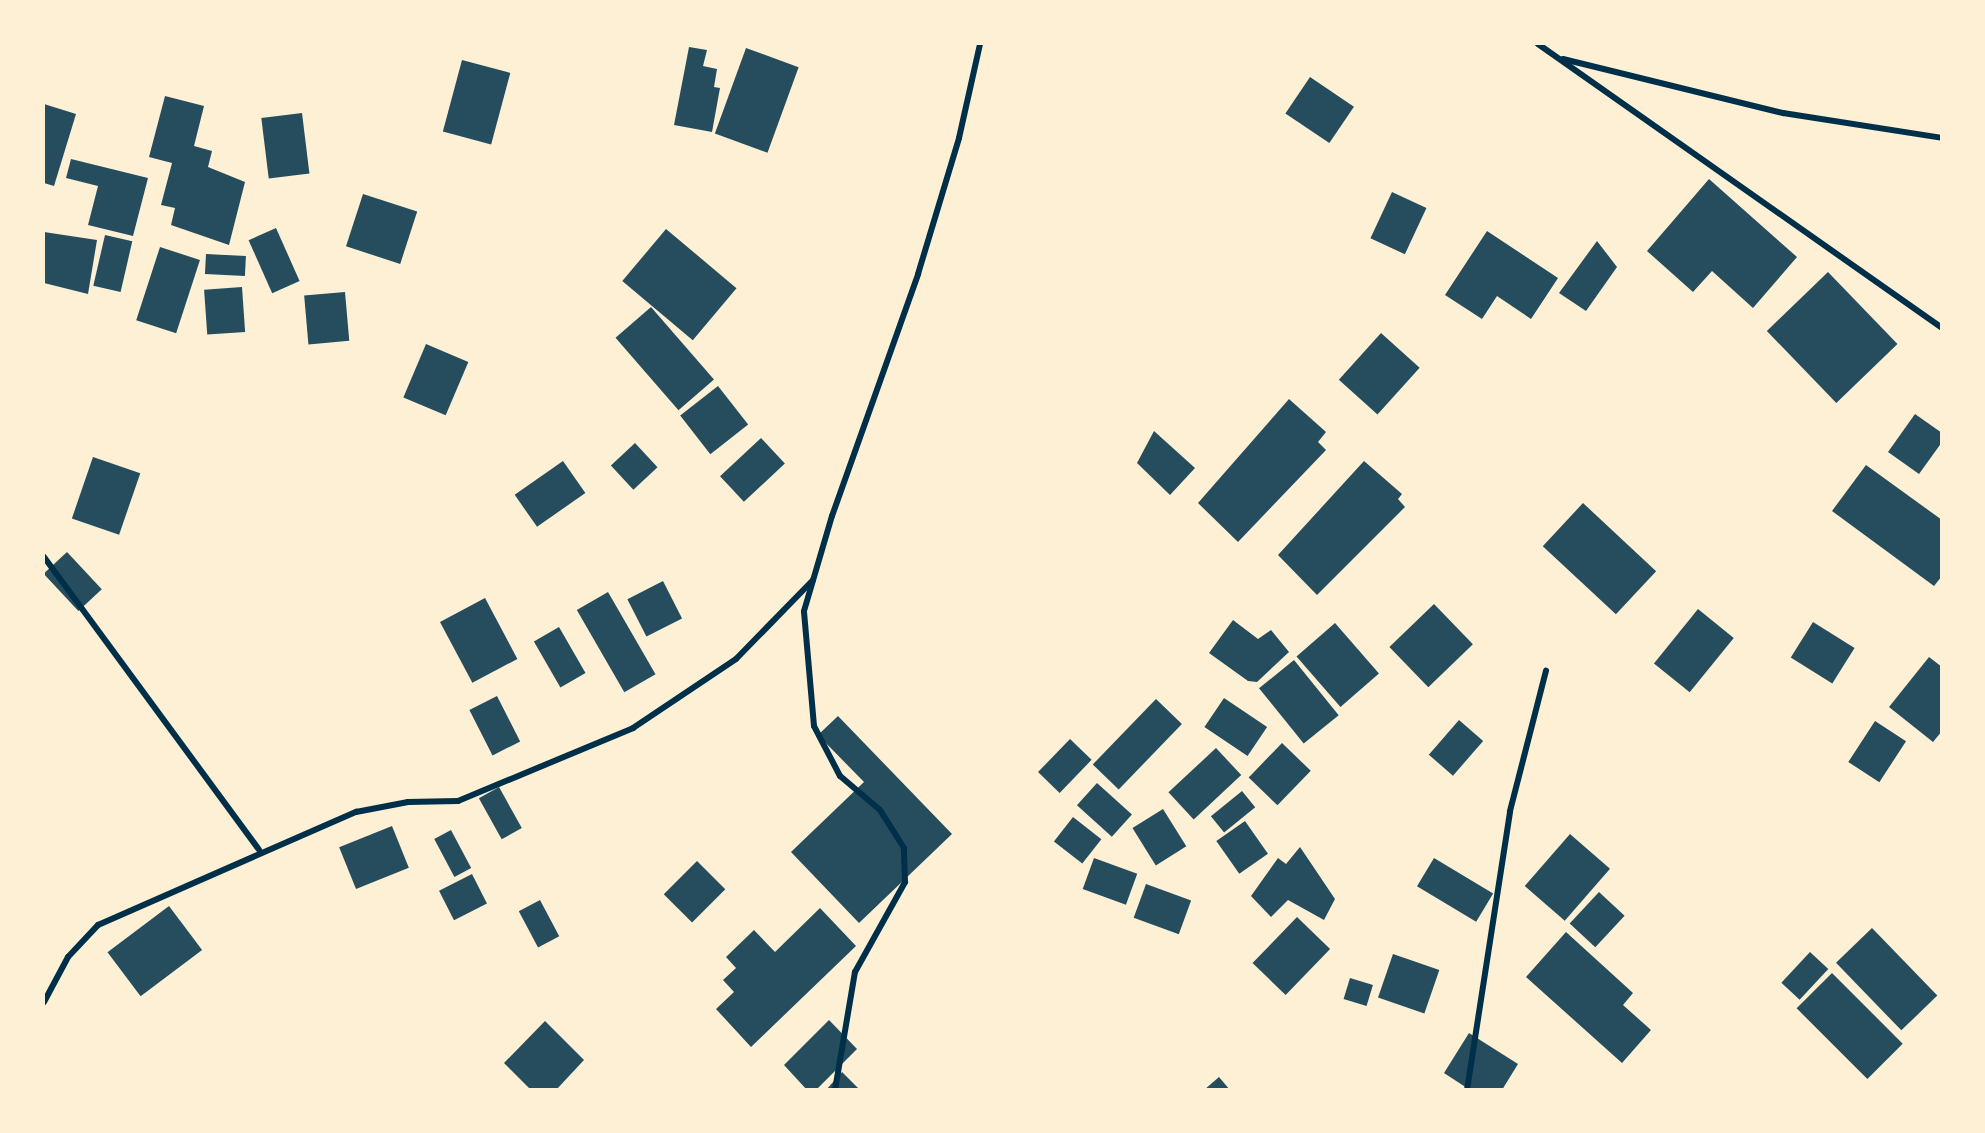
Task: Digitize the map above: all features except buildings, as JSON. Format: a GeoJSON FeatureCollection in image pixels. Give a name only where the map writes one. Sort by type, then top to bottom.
{"type":"FeatureCollection","features":[{"type":"Feature","properties":{"kind":"street"},"geometry":{"type":"LineString","coordinates":[[835,1089],[855,972],[905,882],[904,848],[880,810],[840,776],[814,726],[804,610],[918,274],[959,138],[980,44]]}},
{"type":"Feature","properties":{"kind":"street"},"geometry":{"type":"LineString","coordinates":[[1538,44],[1941,328]]}},
{"type":"Feature","properties":{"kind":"street"},"geometry":{"type":"LineString","coordinates":[[1556,57],[1771,111],[1941,138]]}},
{"type":"Feature","properties":{"kind":"street"},"geometry":{"type":"LineString","coordinates":[[44,557],[259,850]]}},
{"type":"Feature","properties":{"kind":"street"},"geometry":{"type":"LineString","coordinates":[[44,1002],[69,957],[98,925],[259,850],[356,812],[408,802],[458,801],[633,728],[736,659],[813,580]]}},
{"type":"Feature","properties":{"kind":"street"},"geometry":{"type":"LineString","coordinates":[[1467,1089],[1509,811],[1546,671]]}}]}
